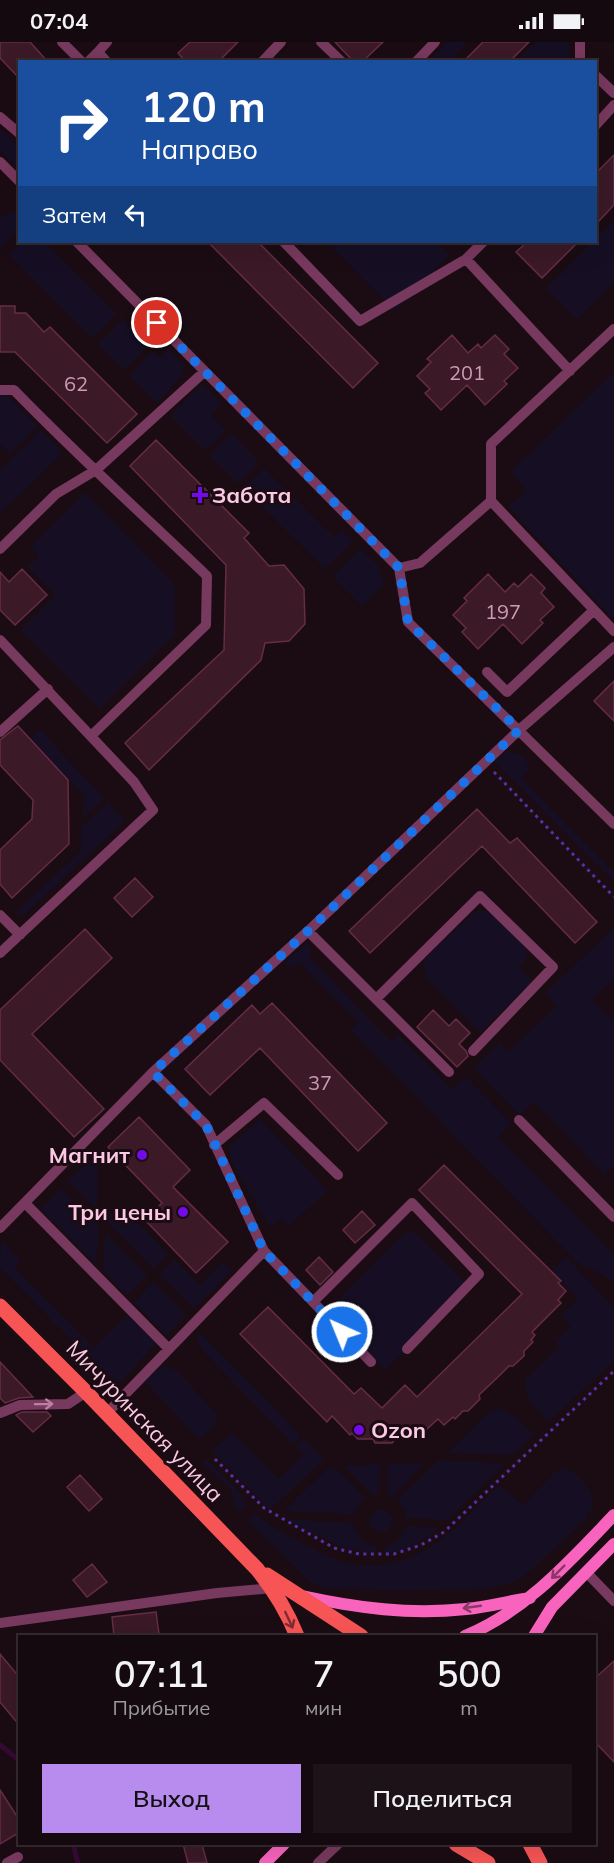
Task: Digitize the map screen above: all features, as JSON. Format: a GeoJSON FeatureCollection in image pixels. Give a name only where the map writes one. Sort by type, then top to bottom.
{"type":"FeatureCollection","features":[{"type":"Feature","properties":{"kind":"main road","name":"Мичуринская улица"},"geometry":{"type":"LineString","coordinates":[[0,1306],[87,1392],[257,1569],[273,1588],[297,1635]]}},
{"type":"Feature","properties":{"kind":"main road"},"geometry":{"type":"LineString","coordinates":[[468,1635],[481,1630],[530,1598],[614,1515]]}},
{"type":"Feature","properties":{"kind":"main road"},"geometry":{"type":"LineString","coordinates":[[535,1635],[552,1607],[614,1544]]}},
{"type":"Feature","properties":{"kind":"main road"},"geometry":{"type":"LineString","coordinates":[[577,1554],[588,1569]]}},
{"type":"Feature","properties":{"kind":"main road","name":"Мичуринская улица"},"geometry":{"type":"LineString","coordinates":[[257,1569],[359,1635]]}},
{"type":"Feature","properties":{"kind":"main road"},"geometry":{"type":"LineString","coordinates":[[298,1595],[353,1607],[403,1611],[466,1609],[530,1598]]}},
{"type":"Feature","properties":{"kind":"main road"},"geometry":{"type":"LineString","coordinates":[[265,1863],[283,1845]]}},
{"type":"Feature","properties":{"kind":"main road"},"geometry":{"type":"LineString","coordinates":[[458,1845],[488,1863]]}},
{"type":"Feature","properties":{"kind":"lane"},"geometry":{"type":"LineString","coordinates":[[62,42],[80,60]]}},
{"type":"Feature","properties":{"kind":"lane"},"geometry":{"type":"LineString","coordinates":[[90,60],[107,42]]}},
{"type":"Feature","properties":{"kind":"lane"},"geometry":{"type":"LineString","coordinates":[[264,60],[281,42]]}},
{"type":"Feature","properties":{"kind":"lane"},"geometry":{"type":"LineString","coordinates":[[321,42],[340,60]]}},
{"type":"Feature","properties":{"kind":"lane"},"geometry":{"type":"LineString","coordinates":[[418,60],[435,42]]}},
{"type":"Feature","properties":{"kind":"lane"},"geometry":{"type":"LineString","coordinates":[[580,42],[580,60]]}},
{"type":"Feature","properties":{"kind":"lane"},"geometry":{"type":"LineString","coordinates":[[98,52],[105,60]]}},
{"type":"Feature","properties":{"kind":"lane"},"geometry":{"type":"LineString","coordinates":[[597,77],[614,93]]}},
{"type":"Feature","properties":{"kind":"lane"},"geometry":{"type":"LineString","coordinates":[[597,124],[614,105]]}},
{"type":"Feature","properties":{"kind":"lane"},"geometry":{"type":"LineString","coordinates":[[0,117],[18,132]]}},
{"type":"Feature","properties":{"kind":"lane"},"geometry":{"type":"LineString","coordinates":[[0,162],[18,180]]}},
{"type":"Feature","properties":{"kind":"lane"},"geometry":{"type":"LineString","coordinates":[[78,243],[399,568],[408,622],[614,824]]}},
{"type":"Feature","properties":{"kind":"lane"},"geometry":{"type":"LineString","coordinates":[[285,243],[360,321],[466,259],[482,243]]}},
{"type":"Feature","properties":{"kind":"lane"},"geometry":{"type":"LineString","coordinates":[[466,259],[570,371]]}},
{"type":"Feature","properties":{"kind":"lane"},"geometry":{"type":"LineString","coordinates":[[614,329],[491,444],[491,501],[614,631]]}},
{"type":"Feature","properties":{"kind":"lane"},"geometry":{"type":"LineString","coordinates":[[0,549],[56,494],[96,470],[204,372]]}},
{"type":"Feature","properties":{"kind":"lane"},"geometry":{"type":"LineString","coordinates":[[0,390],[14,390],[73,450],[207,576],[206,625],[92,735]]}},
{"type":"Feature","properties":{"kind":"lane"},"geometry":{"type":"LineString","coordinates":[[399,568],[420,563],[491,501]]}},
{"type":"Feature","properties":{"kind":"lane"},"geometry":{"type":"LineString","coordinates":[[487,672],[507,692],[594,610]]}},
{"type":"Feature","properties":{"kind":"lane"},"geometry":{"type":"LineString","coordinates":[[0,640],[92,735],[134,782],[153,810],[0,953]]}},
{"type":"Feature","properties":{"kind":"lane"},"geometry":{"type":"LineString","coordinates":[[0,1228],[153,1072],[308,931],[519,730],[614,647]]}},
{"type":"Feature","properties":{"kind":"lane"},"geometry":{"type":"LineString","coordinates":[[0,732],[48,688]]}},
{"type":"Feature","properties":{"kind":"lane"},"geometry":{"type":"LineString","coordinates":[[376,999],[480,896],[552,967],[473,1052]]}},
{"type":"Feature","properties":{"kind":"lane"},"geometry":{"type":"LineString","coordinates":[[0,915],[20,935]]}},
{"type":"Feature","properties":{"kind":"lane"},"geometry":{"type":"LineString","coordinates":[[308,931],[449,1072]]}},
{"type":"Feature","properties":{"kind":"lane"},"geometry":{"type":"LineString","coordinates":[[153,1072],[206,1125],[264,1251],[371,1362]]}},
{"type":"Feature","properties":{"kind":"lane"},"geometry":{"type":"LineString","coordinates":[[214,1145],[264,1103],[338,1175]]}},
{"type":"Feature","properties":{"kind":"lane"},"geometry":{"type":"LineString","coordinates":[[519,1120],[614,1217]]}},
{"type":"Feature","properties":{"kind":"lane"},"geometry":{"type":"LineString","coordinates":[[25,1203],[169,1349]]}},
{"type":"Feature","properties":{"kind":"lane"},"geometry":{"type":"LineString","coordinates":[[313,1302],[412,1203],[479,1274],[407,1349]]}},
{"type":"Feature","properties":{"kind":"lane"},"geometry":{"type":"LineString","coordinates":[[106,1414],[264,1251]]}},
{"type":"Feature","properties":{"kind":"lane"},"geometry":{"type":"LineString","coordinates":[[0,1413],[20,1405],[68,1404],[87,1392]]}},
{"type":"Feature","properties":{"kind":"lane"},"geometry":{"type":"LineString","coordinates":[[588,1569],[614,1601]]}},
{"type":"Feature","properties":{"kind":"lane"},"geometry":{"type":"LineString","coordinates":[[0,1623],[217,1593],[273,1588]]}},
{"type":"Feature","properties":{"kind":"lane"},"geometry":{"type":"LineString","coordinates":[[318,1863],[337,1845]]}},
{"type":"Feature","properties":{"kind":"lane"},"geometry":{"type":"LineString","coordinates":[[7,1863],[18,1857]]}},
{"type":"Feature","properties":{"kind":"path"},"geometry":{"type":"LineString","coordinates":[[485,762],[614,897]]}},
{"type":"Feature","properties":{"kind":"path"},"geometry":{"type":"LineString","coordinates":[[215,1460],[264,1508],[334,1548],[359,1554],[394,1554],[421,1545],[444,1532],[614,1371]]}},
{"type":"Feature","properties":{"kind":"shaded area"},"geometry":{"type":"Polygon","coordinates":[[[448,42],[466,44],[450,60],[430,60],[448,42]]]}},
{"type":"Feature","properties":{"kind":"shaded area"},"geometry":{"type":"Polygon","coordinates":[[[536,42],[569,42],[569,60],[517,60],[536,42]]]}},
{"type":"Feature","properties":{"kind":"shaded area"},"geometry":{"type":"Polygon","coordinates":[[[0,128],[18,147],[18,168],[0,149],[0,128]]]}},
{"type":"Feature","properties":{"kind":"shaded area"},"geometry":{"type":"Polygon","coordinates":[[[18,210],[18,231],[0,249],[0,217],[18,210]]]}},
{"type":"Feature","properties":{"kind":"shaded area"},"geometry":{"type":"Polygon","coordinates":[[[614,221],[614,283],[577,319],[546,289],[592,243],[597,243],[597,238],[614,221]]]}},
{"type":"Feature","properties":{"kind":"shaded area"},"geometry":{"type":"Polygon","coordinates":[[[21,243],[45,243],[116,314],[92,338],[9,255],[21,243]]]}},
{"type":"Feature","properties":{"kind":"shaded area"},"geometry":{"type":"Polygon","coordinates":[[[328,243],[437,243],[450,254],[395,311],[328,243]]]}},
{"type":"Feature","properties":{"kind":"shaded area"},"geometry":{"type":"Polygon","coordinates":[[[123,320],[148,346],[124,370],[98,344],[123,320]]]}},
{"type":"Feature","properties":{"kind":"shaded area"},"geometry":{"type":"Polygon","coordinates":[[[168,349],[183,364],[183,374],[157,403],[129,375],[153,351],[160,357],[168,349]]]}},
{"type":"Feature","properties":{"kind":"shaded area"},"geometry":{"type":"Polygon","coordinates":[[[614,372],[614,617],[612,618],[508,506],[526,491],[511,471],[614,372]]]}},
{"type":"Feature","properties":{"kind":"shaded area"},"geometry":{"type":"Polygon","coordinates":[[[202,384],[222,404],[211,415],[226,430],[206,451],[171,416],[202,384]]]}},
{"type":"Feature","properties":{"kind":"shaded area"},"geometry":{"type":"Polygon","coordinates":[[[0,395],[8,396],[37,426],[10,453],[0,444],[0,395]]]}},
{"type":"Feature","properties":{"kind":"shaded area"},"geometry":{"type":"Polygon","coordinates":[[[41,430],[63,453],[0,513],[0,470],[41,430]]]}},
{"type":"Feature","properties":{"kind":"shaded area"},"geometry":{"type":"Polygon","coordinates":[[[231,434],[259,462],[238,483],[210,455],[231,434]]]}},
{"type":"Feature","properties":{"kind":"shaded area"},"geometry":{"type":"Polygon","coordinates":[[[264,468],[334,537],[342,530],[353,541],[325,569],[243,488],[264,468]]]}},
{"type":"Feature","properties":{"kind":"shaded area"},"geometry":{"type":"Polygon","coordinates":[[[85,493],[175,585],[175,634],[100,709],[21,630],[56,595],[28,567],[39,555],[30,547],[85,493]]]}},
{"type":"Feature","properties":{"kind":"shaded area"},"geometry":{"type":"Polygon","coordinates":[[[361,549],[378,565],[384,584],[362,606],[333,577],[361,549]]]}},
{"type":"Feature","properties":{"kind":"shaded area"},"geometry":{"type":"Polygon","coordinates":[[[40,730],[104,798],[83,818],[84,795],[30,738],[40,730]]]}},
{"type":"Feature","properties":{"kind":"shaded area"},"geometry":{"type":"Polygon","coordinates":[[[508,752],[516,753],[525,759],[529,769],[522,779],[614,873],[614,881],[495,762],[508,752]]]}},
{"type":"Feature","properties":{"kind":"shaded area"},"geometry":{"type":"Polygon","coordinates":[[[108,803],[125,821],[25,914],[20,914],[17,911],[80,852],[82,826],[108,803]]]}},
{"type":"Feature","properties":{"kind":"shaded area"},"geometry":{"type":"Polygon","coordinates":[[[479,910],[492,913],[526,948],[527,957],[519,967],[532,981],[480,1033],[425,976],[424,959],[474,912],[479,910]]]}},
{"type":"Feature","properties":{"kind":"shaded area"},"geometry":{"type":"Polygon","coordinates":[[[614,928],[614,979],[592,999],[614,1022],[614,1166],[605,1175],[534,1102],[519,1115],[474,1067],[500,1043],[509,1051],[557,1006],[545,993],[614,928]]]}},
{"type":"Feature","properties":{"kind":"shaded area"},"geometry":{"type":"Polygon","coordinates":[[[306,943],[311,948],[310,958],[391,1042],[399,1035],[452,1089],[466,1077],[511,1123],[498,1137],[614,1255],[614,1281],[576,1261],[351,1030],[358,1022],[299,962],[291,969],[285,963],[306,943]]]}},
{"type":"Feature","properties":{"kind":"shaded area"},"geometry":{"type":"Polygon","coordinates":[[[260,1119],[328,1191],[289,1225],[282,1219],[270,1227],[231,1161],[229,1147],[260,1119]]]}},
{"type":"Feature","properties":{"kind":"shaded area"},"geometry":{"type":"Polygon","coordinates":[[[97,1153],[97,1210],[68,1181],[97,1153]]]}},
{"type":"Feature","properties":{"kind":"shaded area"},"geometry":{"type":"Polygon","coordinates":[[[61,1189],[99,1227],[96,1264],[41,1209],[61,1189]]]}},
{"type":"Feature","properties":{"kind":"shaded area"},"geometry":{"type":"Polygon","coordinates":[[[120,1205],[168,1254],[154,1269],[105,1220],[120,1205]]]}},
{"type":"Feature","properties":{"kind":"shaded area"},"geometry":{"type":"Polygon","coordinates":[[[409,1231],[416,1234],[466,1284],[463,1294],[385,1370],[330,1317],[328,1310],[409,1231]]]}},
{"type":"Feature","properties":{"kind":"shaded area"},"geometry":{"type":"Polygon","coordinates":[[[105,1233],[147,1275],[127,1295],[103,1271],[105,1233]]]}},
{"type":"Feature","properties":{"kind":"shaded area"},"geometry":{"type":"Polygon","coordinates":[[[1,1240],[20,1260],[14,1267],[94,1348],[128,1315],[156,1344],[120,1382],[112,1381],[0,1268],[1,1240]]]}},
{"type":"Feature","properties":{"kind":"shaded area"},"geometry":{"type":"Polygon","coordinates":[[[566,1257],[614,1308],[614,1361],[549,1421],[528,1397],[525,1385],[526,1379],[560,1347],[556,1341],[571,1327],[561,1316],[578,1299],[553,1270],[566,1257]]]}},
{"type":"Feature","properties":{"kind":"shaded area"},"geometry":{"type":"Polygon","coordinates":[[[175,1260],[200,1285],[223,1262],[232,1271],[194,1308],[160,1275],[175,1260]]]}},
{"type":"Feature","properties":{"kind":"shaded area"},"geometry":{"type":"Polygon","coordinates":[[[153,1282],[186,1315],[166,1335],[134,1302],[153,1282]]]}},
{"type":"Feature","properties":{"kind":"shaded area"},"geometry":{"type":"Polygon","coordinates":[[[200,1332],[301,1436],[293,1444],[203,1351],[198,1339],[200,1332]]]}},
{"type":"Feature","properties":{"kind":"shaded area"},"geometry":{"type":"Polygon","coordinates":[[[165,1366],[176,1370],[215,1412],[215,1424],[199,1439],[145,1381],[155,1371],[165,1366]]]}},
{"type":"Feature","properties":{"kind":"shaded area"},"geometry":{"type":"Polygon","coordinates":[[[500,1408],[510,1413],[534,1434],[513,1455],[448,1453],[489,1412],[500,1408]]]}},
{"type":"Feature","properties":{"kind":"shaded area"},"geometry":{"type":"Polygon","coordinates":[[[232,1433],[278,1479],[304,1455],[296,1447],[304,1439],[324,1459],[270,1510],[212,1451],[232,1433]]]}},
{"type":"Feature","properties":{"kind":"shaded area"},"geometry":{"type":"Polygon","coordinates":[[[205,1458],[241,1493],[247,1506],[240,1512],[234,1505],[231,1490],[204,1465],[205,1458]]]}},
{"type":"Feature","properties":{"kind":"shaded area"},"geometry":{"type":"Polygon","coordinates":[[[439,1460],[505,1464],[448,1520],[407,1518],[403,1507],[397,1500],[439,1460]]]}},
{"type":"Feature","properties":{"kind":"shaded area"},"geometry":{"type":"Polygon","coordinates":[[[425,1463],[392,1497],[387,1495],[388,1464],[425,1463]]]}},
{"type":"Feature","properties":{"kind":"shaded area"},"geometry":{"type":"Polygon","coordinates":[[[381,1464],[379,1494],[373,1495],[344,1466],[381,1464]]]}},
{"type":"Feature","properties":{"kind":"shaded area"},"geometry":{"type":"Polygon","coordinates":[[[328,1468],[338,1470],[365,1498],[358,1505],[354,1514],[284,1511],[328,1468]]]}},
{"type":"Feature","properties":{"kind":"shaded area"},"geometry":{"type":"Polygon","coordinates":[[[564,1468],[572,1471],[586,1485],[593,1498],[592,1508],[583,1522],[523,1577],[511,1583],[482,1589],[324,1588],[310,1582],[247,1520],[255,1513],[281,1532],[339,1561],[368,1566],[391,1564],[431,1547],[499,1485],[523,1505],[557,1470],[564,1468]]]}},
{"type":"Feature","properties":{"kind":"shaded area"},"geometry":{"type":"Polygon","coordinates":[[[381,1510],[389,1513],[392,1521],[389,1529],[381,1532],[373,1529],[370,1521],[373,1513],[381,1510]]]}},
{"type":"Feature","properties":{"kind":"shaded area"},"geometry":{"type":"Polygon","coordinates":[[[284,1519],[353,1523],[361,1538],[376,1547],[376,1554],[344,1548],[284,1519]]]}},
{"type":"Feature","properties":{"kind":"shaded area"},"geometry":{"type":"Polygon","coordinates":[[[406,1526],[439,1528],[414,1545],[385,1554],[385,1547],[400,1539],[406,1526]]]}},
{"type":"Feature","properties":{"kind":"building"},"geometry":{"type":"Polygon","coordinates":[[[0,42],[30,42],[46,60],[18,60],[18,77],[0,58],[0,42]]]}},
{"type":"Feature","properties":{"kind":"building"},"geometry":{"type":"Polygon","coordinates":[[[190,42],[238,42],[220,60],[184,60],[178,53],[190,42]]]}},
{"type":"Feature","properties":{"kind":"building"},"geometry":{"type":"Polygon","coordinates":[[[335,42],[383,42],[364,60],[352,60],[335,42]]]}},
{"type":"Feature","properties":{"kind":"building"},"geometry":{"type":"Polygon","coordinates":[[[483,42],[529,42],[511,60],[465,60],[483,42]]]}},
{"type":"Feature","properties":{"kind":"building"},"geometry":{"type":"Polygon","coordinates":[[[614,155],[614,205],[597,223],[597,172],[614,155]]]}},
{"type":"Feature","properties":{"kind":"building"},"geometry":{"type":"Polygon","coordinates":[[[209,243],[259,243],[378,363],[353,388],[209,243]]]}},
{"type":"Feature","properties":{"kind":"building"},"geometry":{"type":"Polygon","coordinates":[[[526,243],[577,243],[542,278],[516,252],[526,243]]]}},
{"type":"Feature","properties":{"kind":"building"},"geometry":{"type":"Polygon","coordinates":[[[0,306],[15,306],[15,313],[26,313],[44,332],[50,327],[137,414],[107,443],[15,352],[0,352],[0,306]]]}},
{"type":"Feature","properties":{"kind":"building"},"geometry":{"type":"Polygon","coordinates":[[[452,335],[468,353],[478,344],[481,348],[495,335],[509,349],[504,354],[518,368],[504,381],[507,384],[485,405],[467,385],[441,410],[425,393],[430,389],[417,376],[431,362],[427,359],[452,335]]]}},
{"type":"Feature","properties":{"kind":"building"},"geometry":{"type":"Polygon","coordinates":[[[156,440],[249,533],[244,538],[269,566],[284,565],[304,589],[305,624],[289,641],[265,643],[261,660],[149,770],[125,743],[224,650],[226,565],[130,466],[156,440]]]}},
{"type":"Feature","properties":{"kind":"building"},"geometry":{"type":"Polygon","coordinates":[[[22,569],[47,595],[15,625],[0,610],[0,572],[9,582],[22,569]]]}},
{"type":"Feature","properties":{"kind":"building"},"geometry":{"type":"Polygon","coordinates":[[[488,574],[505,592],[514,583],[518,587],[531,574],[545,588],[541,593],[554,607],[540,620],[543,623],[522,644],[503,624],[478,649],[462,632],[466,628],[453,615],[467,601],[464,598],[488,574]]]}},
{"type":"Feature","properties":{"kind":"building"},"geometry":{"type":"Polygon","coordinates":[[[614,681],[614,721],[594,701],[614,681]]]}},
{"type":"Feature","properties":{"kind":"building"},"geometry":{"type":"Polygon","coordinates":[[[18,726],[68,780],[69,844],[12,898],[0,884],[0,850],[32,819],[33,800],[0,765],[0,740],[18,726]]]}},
{"type":"Feature","properties":{"kind":"building"},"geometry":{"type":"Polygon","coordinates":[[[477,809],[510,843],[517,838],[597,922],[575,943],[482,846],[370,953],[349,931],[477,809]]]}},
{"type":"Feature","properties":{"kind":"building"},"geometry":{"type":"Polygon","coordinates":[[[135,878],[153,897],[132,917],[114,898],[135,878]]]}},
{"type":"Feature","properties":{"kind":"building"},"geometry":{"type":"Polygon","coordinates":[[[85,929],[112,958],[32,1034],[104,1109],[74,1137],[0,1060],[0,1010],[85,929]]]}},
{"type":"Feature","properties":{"kind":"building"},"geometry":{"type":"Polygon","coordinates":[[[272,1003],[387,1123],[358,1151],[260,1048],[210,1095],[185,1069],[252,1005],[260,1014],[272,1003]]]}},
{"type":"Feature","properties":{"kind":"building"},"geometry":{"type":"Polygon","coordinates":[[[433,1010],[449,1026],[456,1019],[470,1033],[459,1044],[468,1056],[457,1067],[417,1027],[433,1010]]]}},
{"type":"Feature","properties":{"kind":"building"},"geometry":{"type":"Polygon","coordinates":[[[139,1117],[190,1170],[173,1187],[228,1242],[196,1273],[145,1220],[162,1203],[108,1147],[139,1117]]]}},
{"type":"Feature","properties":{"kind":"building"},"geometry":{"type":"Polygon","coordinates":[[[444,1165],[561,1281],[558,1283],[566,1291],[558,1300],[561,1303],[532,1332],[535,1335],[531,1340],[533,1342],[524,1351],[524,1356],[513,1366],[509,1366],[479,1395],[480,1399],[468,1411],[463,1411],[444,1425],[438,1419],[416,1439],[395,1439],[392,1443],[375,1443],[373,1439],[358,1439],[352,1433],[350,1435],[332,1416],[327,1422],[240,1334],[268,1307],[354,1394],[361,1388],[382,1408],[405,1385],[417,1397],[522,1294],[419,1190],[444,1165]]]}},
{"type":"Feature","properties":{"kind":"building"},"geometry":{"type":"Polygon","coordinates":[[[362,1211],[375,1225],[355,1243],[343,1230],[362,1211]]]}},
{"type":"Feature","properties":{"kind":"building"},"geometry":{"type":"Polygon","coordinates":[[[319,1257],[333,1272],[320,1285],[306,1270],[319,1257]]]}},
{"type":"Feature","properties":{"kind":"building"},"geometry":{"type":"Polygon","coordinates":[[[0,1362],[33,1397],[19,1398],[5,1403],[0,1398],[0,1362]]]}},
{"type":"Feature","properties":{"kind":"building"},"geometry":{"type":"Polygon","coordinates":[[[22,1412],[47,1412],[51,1416],[33,1432],[16,1415],[22,1412]]]}},
{"type":"Feature","properties":{"kind":"building"},"geometry":{"type":"Polygon","coordinates":[[[80,1475],[102,1499],[89,1511],[67,1487],[80,1475]]]}},
{"type":"Feature","properties":{"kind":"building"},"geometry":{"type":"Polygon","coordinates":[[[92,1564],[107,1582],[87,1597],[73,1580],[92,1564]]]}},
{"type":"Feature","properties":{"kind":"building"},"geometry":{"type":"Polygon","coordinates":[[[156,1612],[159,1634],[114,1635],[112,1617],[156,1612]]]}},
{"type":"Feature","properties":{"kind":"building"},"geometry":{"type":"Polygon","coordinates":[[[0,1654],[18,1676],[18,1724],[0,1702],[0,1654]]]}},
{"type":"Feature","properties":{"kind":"building"},"geometry":{"type":"Polygon","coordinates":[[[614,1661],[614,1762],[596,1743],[596,1677],[614,1661]]]}},
{"type":"Feature","properties":{"kind":"building"},"geometry":{"type":"Polygon","coordinates":[[[0,1790],[18,1818],[18,1833],[0,1844],[0,1790]]]}},
{"type":"Feature","properties":{"kind":"building"},"geometry":{"type":"Polygon","coordinates":[[[183,1845],[202,1845],[207,1863],[188,1863],[183,1845]]]}},
{"type":"Feature","properties":{"kind":"waterway"},"geometry":{"type":"LineString","coordinates":[[0,1745],[18,1759]]}},
{"type":"Feature","properties":{"kind":"waterway"},"geometry":{"type":"LineString","coordinates":[[73,1845],[78,1863]]}},
{"type":"Feature","properties":{"kind":"place","name":"Забота"},"geometry":{"type":"Point","coordinates":[200,495]}},
{"type":"Feature","properties":{"kind":"place","name":"Магнит"},"geometry":{"type":"Point","coordinates":[142,1155]}},
{"type":"Feature","properties":{"kind":"place","name":"Три цены"},"geometry":{"type":"Point","coordinates":[183,1212]}},
{"type":"Feature","properties":{"kind":"place","name":"Ozon"},"geometry":{"type":"Point","coordinates":[359,1430]}},
{"type":"Feature","properties":{"kind":"route"},"geometry":{"type":"LineString","coordinates":[[157,323],[399,568],[408,622],[519,730],[308,931],[153,1072],[206,1125],[264,1251],[342,1332]]}}]}
